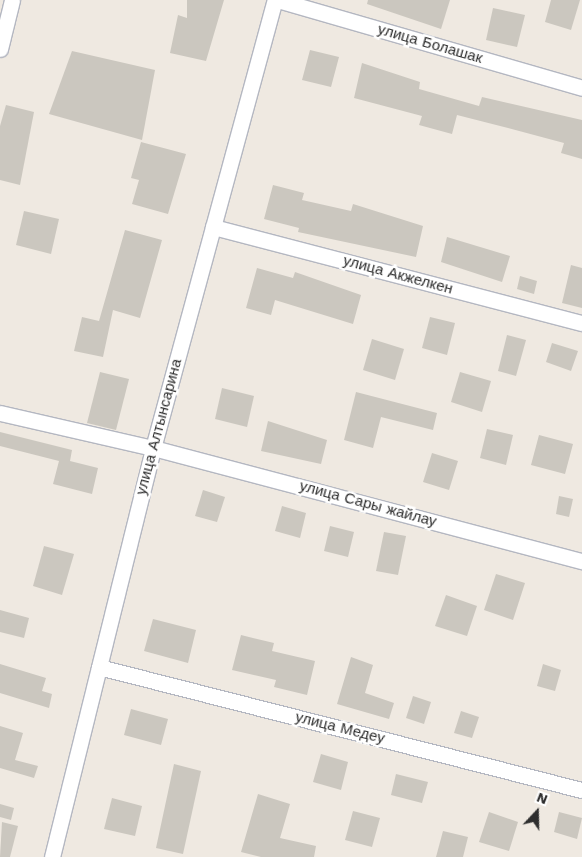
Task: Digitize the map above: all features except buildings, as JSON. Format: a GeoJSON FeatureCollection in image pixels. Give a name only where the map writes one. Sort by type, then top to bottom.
{"type":"FeatureCollection","features":[{"type":"Feature","properties":{"kind":"street"},"geometry":{"type":"LineString","coordinates":[[0,49],[12,0]]}},
{"type":"Feature","properties":{"kind":"street","name":"улица Болашак"},"geometry":{"type":"LineString","coordinates":[[276,0],[582,88]]}},
{"type":"Feature","properties":{"kind":"street","name":"улица Алтынсарина"},"geometry":{"type":"LineString","coordinates":[[52,857],[153,448],[276,0]]}},
{"type":"Feature","properties":{"kind":"street","name":"улица Акжелкен"},"geometry":{"type":"LineString","coordinates":[[213,227],[582,323]]}},
{"type":"Feature","properties":{"kind":"street","name":"улица Сары жайлау"},"geometry":{"type":"LineString","coordinates":[[0,413],[153,448],[582,561]]}},
{"type":"Feature","properties":{"kind":"street","name":"улица Медеу"},"geometry":{"type":"LineString","coordinates":[[98,667],[582,790]]}}]}
